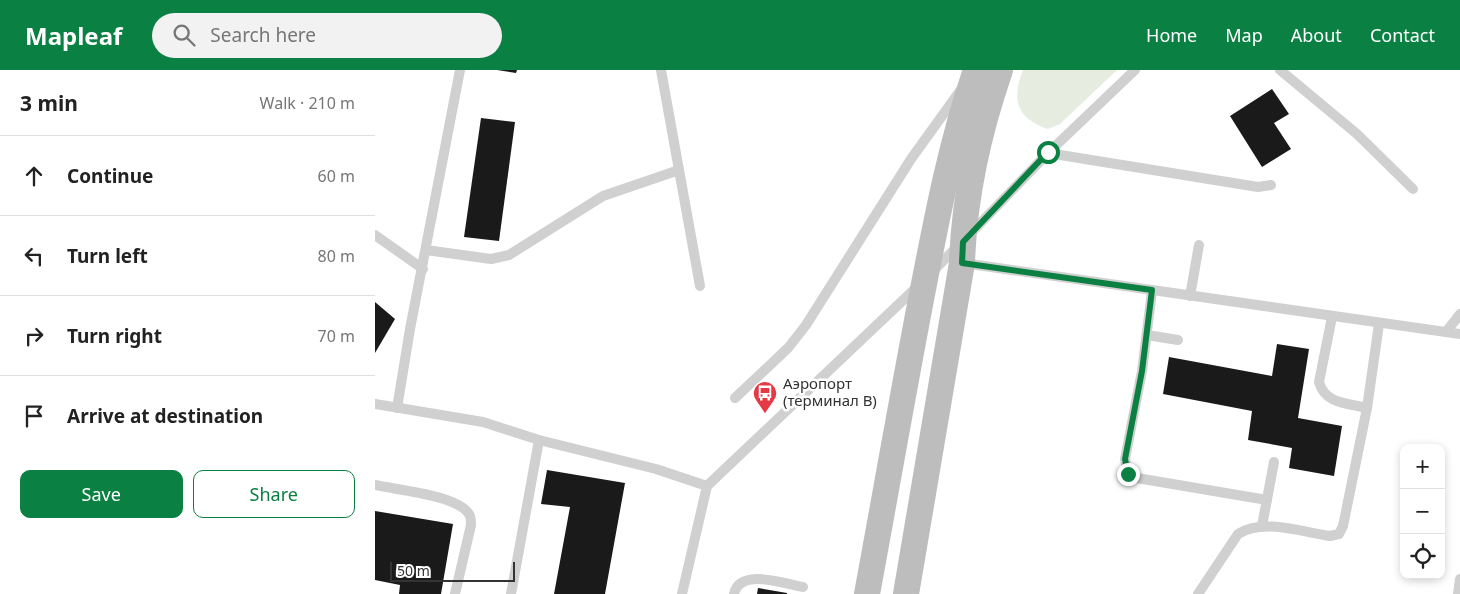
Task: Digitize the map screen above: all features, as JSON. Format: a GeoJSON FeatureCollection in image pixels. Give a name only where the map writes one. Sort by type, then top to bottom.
{"type":"FeatureCollection","features":[{"type":"Feature","properties":{"kind":"main road"},"geometry":{"type":"LineString","coordinates":[[867,594],[944,184],[975,70]]}},
{"type":"Feature","properties":{"kind":"main road"},"geometry":{"type":"LineString","coordinates":[[906,594],[962,252],[971,184],[989,100],[1000,70]]}},
{"type":"Feature","properties":{"kind":"lane"},"geometry":{"type":"LineString","coordinates":[[397,408],[410,330],[460,70]]}},
{"type":"Feature","properties":{"kind":"lane"},"geometry":{"type":"LineString","coordinates":[[661,70],[700,286]]}},
{"type":"Feature","properties":{"kind":"lane"},"geometry":{"type":"LineString","coordinates":[[735,398],[789,348],[806,325],[911,159],[975,70]]}},
{"type":"Feature","properties":{"kind":"lane"},"geometry":{"type":"LineString","coordinates":[[682,594],[707,486],[925,280],[962,252],[1048,152],[1135,70]]}},
{"type":"Feature","properties":{"kind":"lane"},"geometry":{"type":"LineString","coordinates":[[1280,70],[1357,134],[1413,189]]}},
{"type":"Feature","properties":{"kind":"lane"},"geometry":{"type":"LineString","coordinates":[[1048,152],[1258,187],[1271,185]]}},
{"type":"Feature","properties":{"kind":"lane"},"geometry":{"type":"LineString","coordinates":[[426,250],[491,259],[509,255],[603,196],[679,170]]}},
{"type":"Feature","properties":{"kind":"lane"},"geometry":{"type":"LineString","coordinates":[[375,234],[423,269]]}},
{"type":"Feature","properties":{"kind":"lane"},"geometry":{"type":"LineString","coordinates":[[1190,296],[1199,245]]}},
{"type":"Feature","properties":{"kind":"lane"},"geometry":{"type":"LineString","coordinates":[[962,252],[1152,290],[1379,324],[1460,334]]}},
{"type":"Feature","properties":{"kind":"lane"},"geometry":{"type":"LineString","coordinates":[[1152,290],[1142,371],[1125,459],[1128,474],[1137,478],[1267,500]]}},
{"type":"Feature","properties":{"kind":"lane"},"geometry":{"type":"LineString","coordinates":[[1446,332],[1460,314]]}},
{"type":"Feature","properties":{"kind":"lane"},"geometry":{"type":"LineString","coordinates":[[1332,317],[1319,382],[1322,393],[1330,399],[1367,408]]}},
{"type":"Feature","properties":{"kind":"lane"},"geometry":{"type":"LineString","coordinates":[[1197,594],[1238,534],[1247,528],[1262,526],[1329,536],[1339,534],[1343,526],[1367,408],[1379,324]]}},
{"type":"Feature","properties":{"kind":"lane"},"geometry":{"type":"LineString","coordinates":[[1147,335],[1178,340]]}},
{"type":"Feature","properties":{"kind":"lane"},"geometry":{"type":"LineString","coordinates":[[375,404],[483,422],[539,440],[656,469],[707,486]]}},
{"type":"Feature","properties":{"kind":"lane"},"geometry":{"type":"LineString","coordinates":[[511,594],[539,440]]}},
{"type":"Feature","properties":{"kind":"lane"},"geometry":{"type":"LineString","coordinates":[[1262,526],[1274,462]]}},
{"type":"Feature","properties":{"kind":"lane"},"geometry":{"type":"LineString","coordinates":[[375,485],[449,500],[461,506],[470,514],[471,526],[455,594]]}},
{"type":"Feature","properties":{"kind":"lane"},"geometry":{"type":"LineString","coordinates":[[734,594],[739,583],[745,580],[759,579],[803,587]]}},
{"type":"Feature","properties":{"kind":"lane"},"geometry":{"type":"LineString","coordinates":[[1458,594],[1460,579]]}},
{"type":"Feature","properties":{"kind":"shaded area"},"geometry":{"type":"Polygon","coordinates":[[[1023,70],[1117,70],[1060,124],[1048,129],[1029,119],[1019,107],[1017,90],[1023,70]]]}},
{"type":"Feature","properties":{"kind":"building"},"geometry":{"type":"Polygon","coordinates":[[[497,70],[517,70],[516,73],[497,70]]]}},
{"type":"Feature","properties":{"kind":"building"},"geometry":{"type":"Polygon","coordinates":[[[1272,89],[1289,114],[1274,123],[1291,149],[1262,167],[1230,116],[1272,89]]]}},
{"type":"Feature","properties":{"kind":"building"},"geometry":{"type":"Polygon","coordinates":[[[481,118],[515,122],[499,241],[464,237],[481,118]]]}},
{"type":"Feature","properties":{"kind":"building"},"geometry":{"type":"Polygon","coordinates":[[[375,302],[395,319],[375,353],[375,302]]]}},
{"type":"Feature","properties":{"kind":"building"},"geometry":{"type":"Polygon","coordinates":[[[1277,344],[1309,349],[1298,418],[1342,426],[1334,476],[1289,468],[1292,448],[1248,440],[1252,411],[1163,394],[1169,357],[1272,376],[1277,344]]]}},
{"type":"Feature","properties":{"kind":"building"},"geometry":{"type":"Polygon","coordinates":[[[547,470],[625,483],[605,594],[554,594],[570,507],[541,504],[547,470]]]}},
{"type":"Feature","properties":{"kind":"building"},"geometry":{"type":"Polygon","coordinates":[[[375,511],[453,524],[441,594],[399,594],[400,585],[375,580],[375,511]]]}},
{"type":"Feature","properties":{"kind":"building"},"geometry":{"type":"Polygon","coordinates":[[[758,588],[787,593],[787,594],[757,594],[758,588]]]}},
{"type":"Feature","properties":{"kind":"place","name":"Аэропорт (терминал В)"},"geometry":{"type":"Point","coordinates":[765,414]}},
{"type":"Feature","properties":{"kind":"route"},"geometry":{"type":"LineString","coordinates":[[1048,152],[963,242],[962,263],[1152,290],[1142,371],[1125,459],[1128,474]]}}]}
